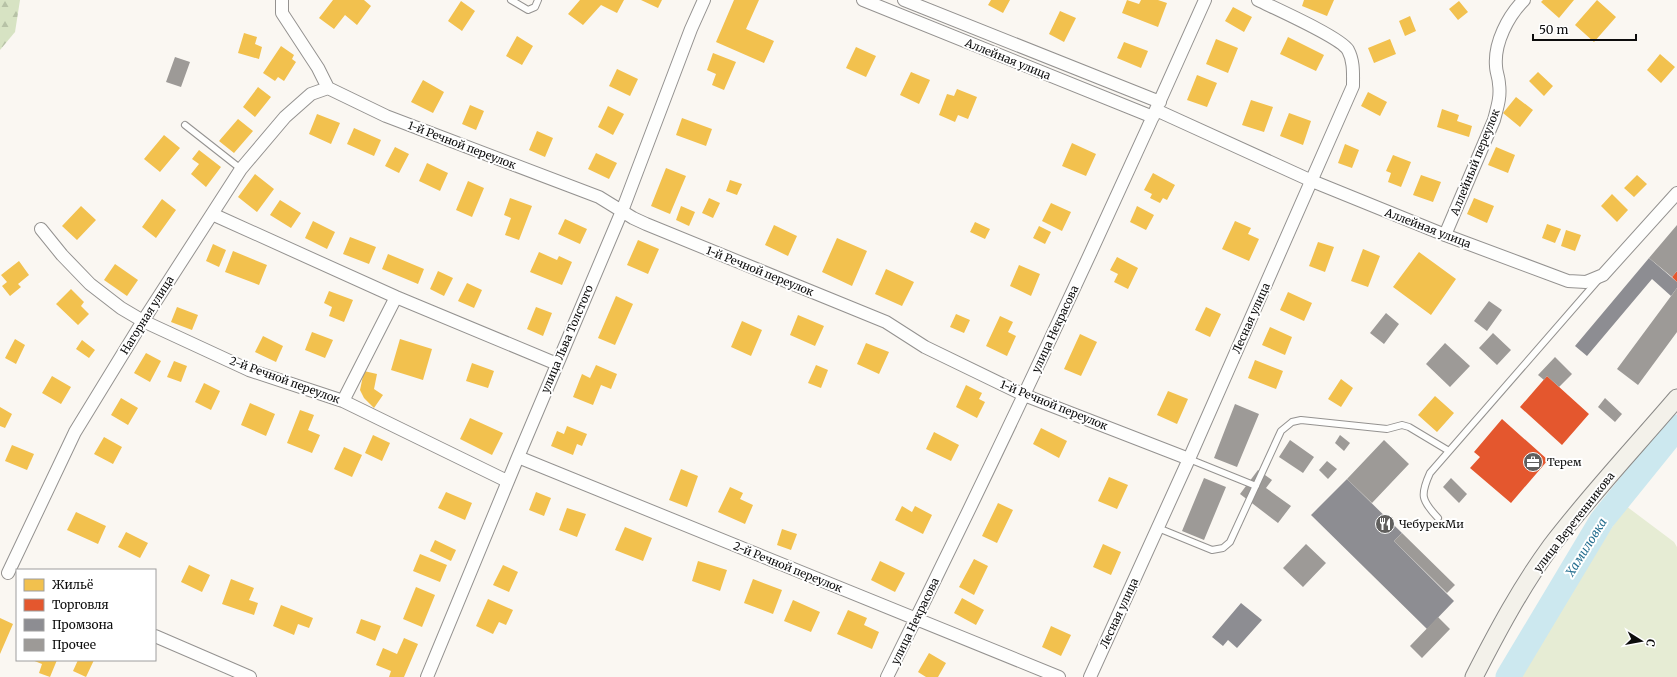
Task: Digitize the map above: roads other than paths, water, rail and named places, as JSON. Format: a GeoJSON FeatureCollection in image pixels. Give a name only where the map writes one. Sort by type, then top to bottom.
{"type":"FeatureCollection","features":[{"type":"Feature","properties":{"kind":"main road","name":"улица Веретенникова"},"geometry":{"type":"LineString","coordinates":[[1474,677],[1502,623],[1529,578],[1551,546],[1677,398]]}},
{"type":"Feature","properties":{"kind":"street"},"geometry":{"type":"LineString","coordinates":[[282,0],[282,13],[318,68],[328,88]]}},
{"type":"Feature","properties":{"kind":"street","name":"улица Льва Толстого"},"geometry":{"type":"LineString","coordinates":[[427,677],[507,481],[622,211],[691,29],[704,0]]}},
{"type":"Feature","properties":{"kind":"street","name":"Аллейная улица"},"geometry":{"type":"LineString","coordinates":[[863,0],[1156,110]]}},
{"type":"Feature","properties":{"kind":"street","name":"Аллейная улица"},"geometry":{"type":"LineString","coordinates":[[904,0],[1156,110],[1312,181],[1445,235],[1568,281],[1586,282],[1603,275],[1677,193]]}},
{"type":"Feature","properties":{"kind":"street","name":"улица Некрасова"},"geometry":{"type":"LineString","coordinates":[[887,677],[1024,395],[1156,110],[1204,0]]}},
{"type":"Feature","properties":{"kind":"street","name":"Лесная улица"},"geometry":{"type":"LineString","coordinates":[[1090,677],[1189,459],[1353,86],[1353,65],[1347,49],[1331,36],[1258,0]]}},
{"type":"Feature","properties":{"kind":"street","name":"Аллейный переулок"},"geometry":{"type":"LineString","coordinates":[[1445,235],[1494,120],[1499,101],[1500,85],[1496,67],[1496,51],[1500,37],[1524,0]]}},
{"type":"Feature","properties":{"kind":"street","name":"Нагорная улица"},"geometry":{"type":"LineString","coordinates":[[8,573],[75,432],[143,321],[241,170],[285,117],[311,94],[328,88]]}},
{"type":"Feature","properties":{"kind":"street","name":"1-й Речной переулок"},"geometry":{"type":"LineString","coordinates":[[328,88],[386,116],[599,197],[646,224],[886,322],[925,347],[1024,395],[1189,459]]}},
{"type":"Feature","properties":{"kind":"street"},"geometry":{"type":"LineString","coordinates":[[212,214],[396,297],[557,364]]}},
{"type":"Feature","properties":{"kind":"street","name":"2-й Речной переулок"},"geometry":{"type":"LineString","coordinates":[[41,229],[62,255],[90,284],[121,308],[143,321],[249,370],[342,401],[507,481]]}},
{"type":"Feature","properties":{"kind":"street"},"geometry":{"type":"LineString","coordinates":[[342,401],[396,297]]}},
{"type":"Feature","properties":{"kind":"street","name":"2-й Речной переулок"},"geometry":{"type":"LineString","coordinates":[[518,457],[1059,677]]}},
{"type":"Feature","properties":{"kind":"street"},"geometry":{"type":"LineString","coordinates":[[156,636],[250,677]]}},
{"type":"Feature","properties":{"kind":"lane"},"geometry":{"type":"LineString","coordinates":[[511,0],[528,10],[535,7],[538,0]]}},
{"type":"Feature","properties":{"kind":"lane"},"geometry":{"type":"LineString","coordinates":[[185,125],[241,170]]}},
{"type":"Feature","properties":{"kind":"lane"},"geometry":{"type":"LineString","coordinates":[[1438,518],[1427,506],[1422,496],[1424,484],[1430,472],[1603,275]]}},
{"type":"Feature","properties":{"kind":"lane"},"geometry":{"type":"LineString","coordinates":[[1158,528],[1212,550],[1223,548],[1230,542],[1281,431],[1292,422],[1296,421],[1387,429],[1402,425],[1409,426],[1449,452]]}},
{"type":"Feature","properties":{"kind":"lane"},"geometry":{"type":"LineString","coordinates":[[1189,459],[1256,486]]}},
{"type":"Feature","properties":{"kind":"waterway","name":"Хамиловка"},"geometry":{"type":"LineString","coordinates":[[1508,677],[1602,520],[1677,427]]}},
{"type":"Feature","properties":{"kind":"place","name":"Терем"},"geometry":{"type":"Point","coordinates":[1533,462]}},
{"type":"Feature","properties":{"kind":"place","name":"ЧебурекМи"},"geometry":{"type":"Point","coordinates":[1385,524]}}]}
